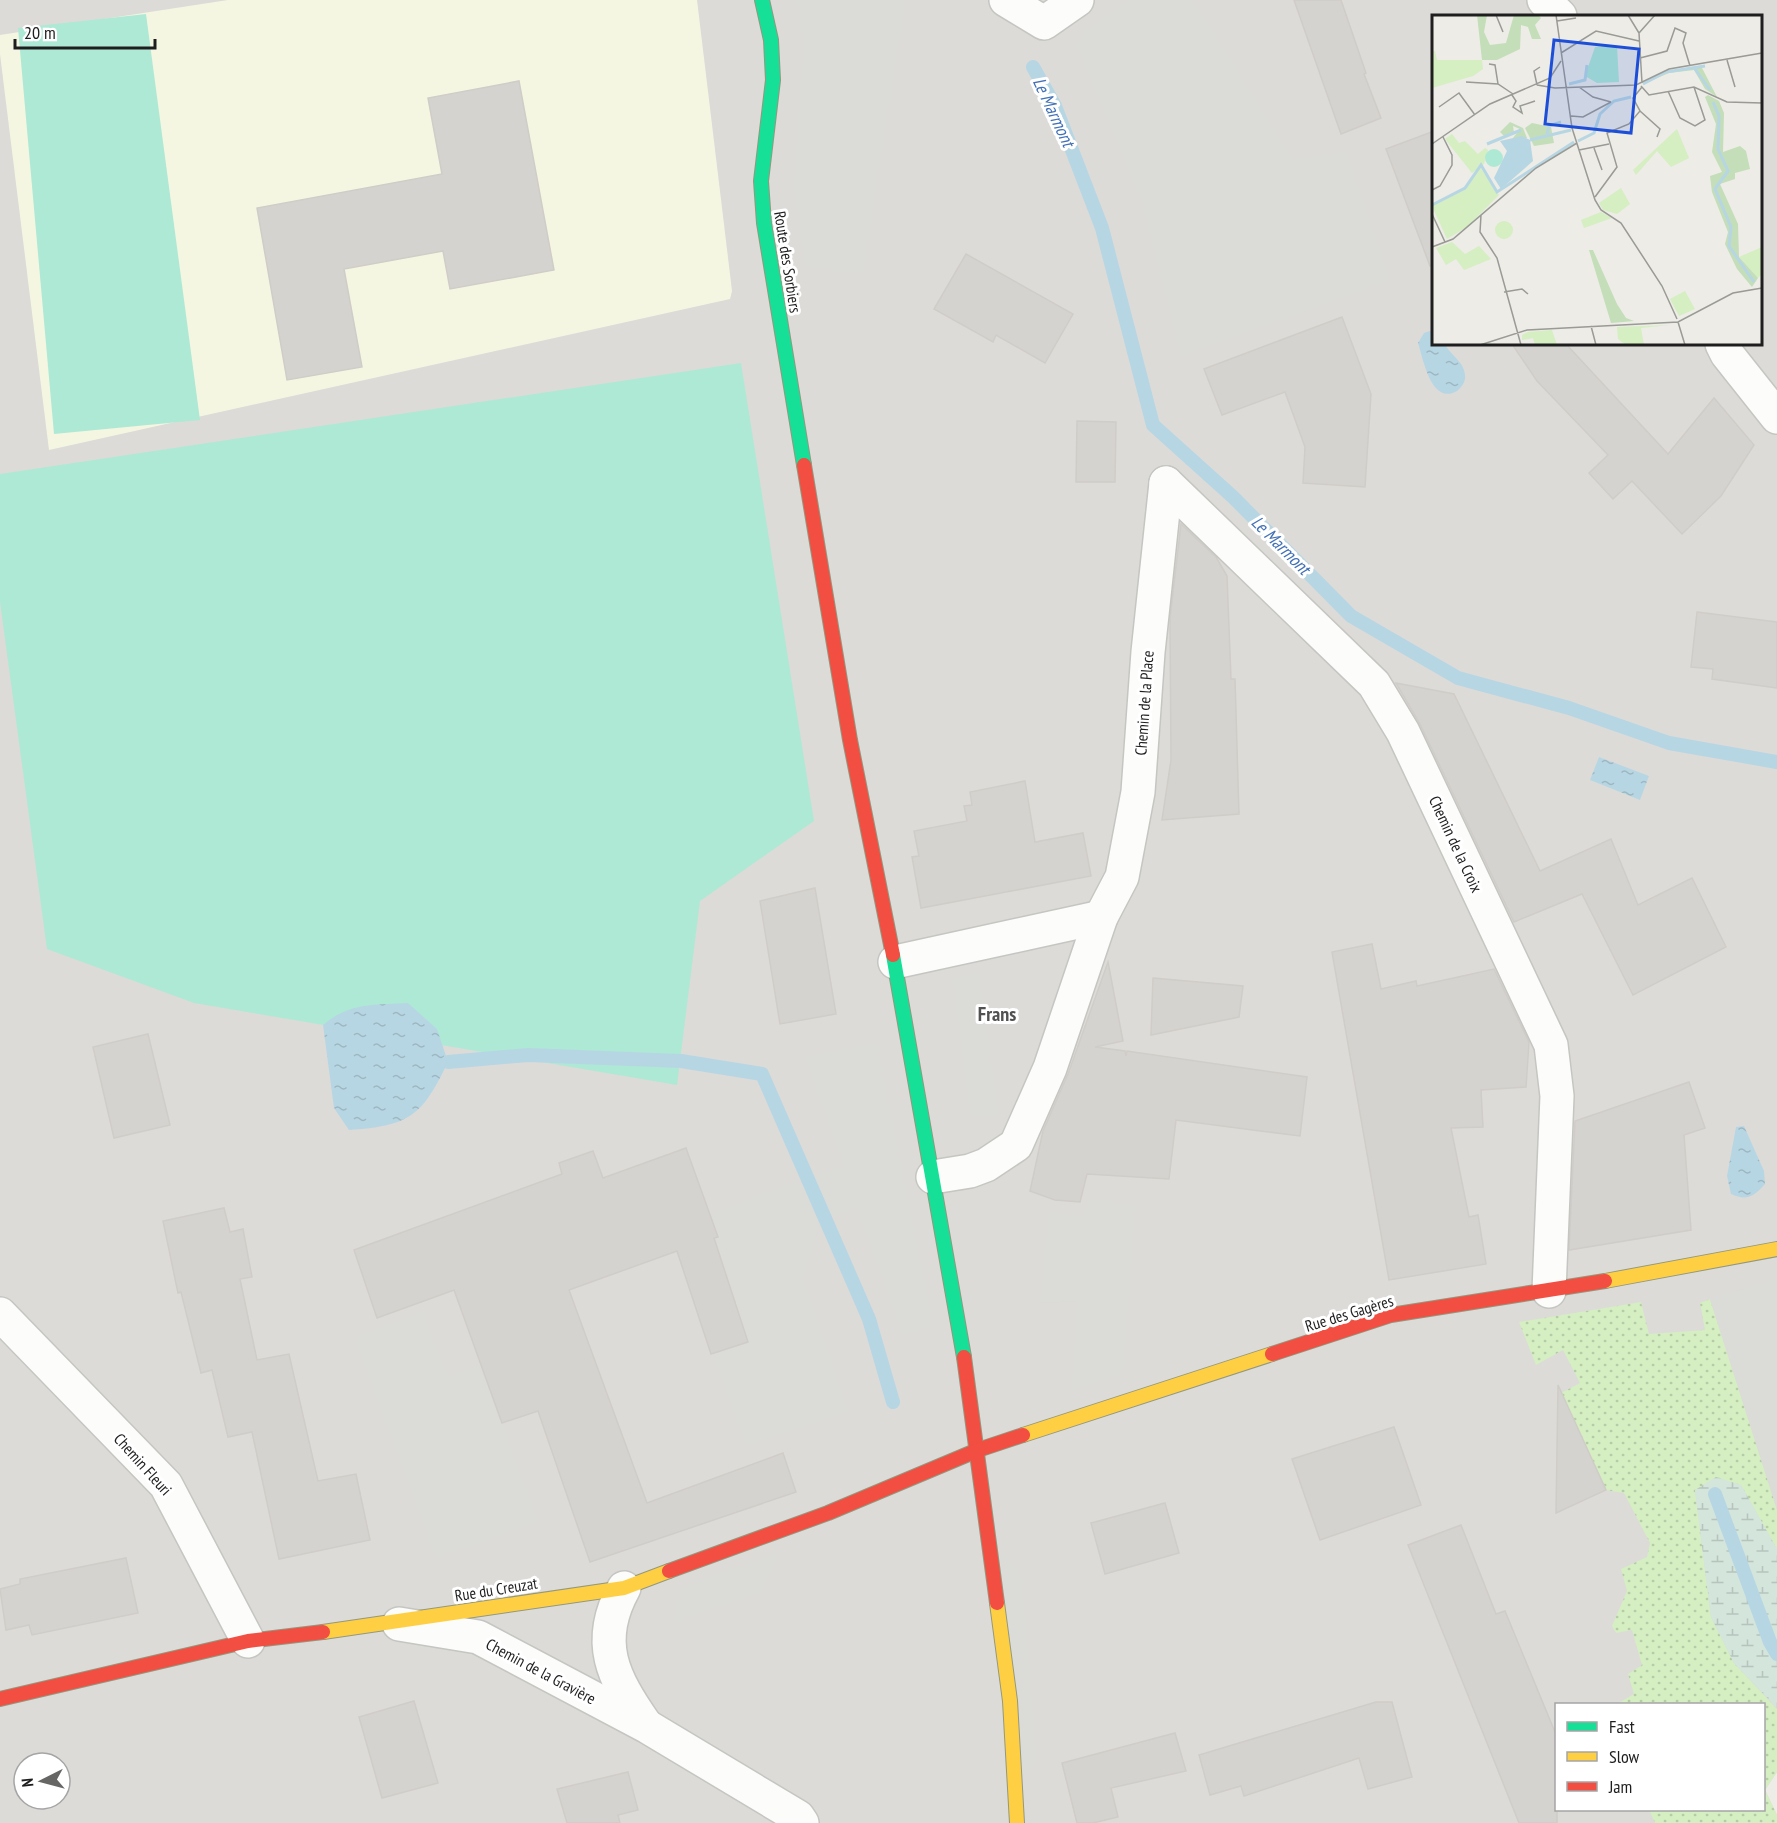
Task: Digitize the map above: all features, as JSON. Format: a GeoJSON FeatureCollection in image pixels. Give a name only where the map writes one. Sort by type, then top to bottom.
{"type":"FeatureCollection","features":[{"type":"Feature","properties":{"kind":"street","name":"Route des Sorbiers"},"geometry":{"type":"LineString","coordinates":[[762,0],[771,40],[773,80],[761,181],[764,223],[850,740],[895,962],[959,1319],[1010,1701],[1017,1823]]}},
{"type":"Feature","properties":{"kind":"street"},"geometry":{"type":"LineString","coordinates":[[1006,0],[1044,23],[1077,0]]}},
{"type":"Feature","properties":{"kind":"street"},"geometry":{"type":"LineString","coordinates":[[1544,0],[1559,15]]}},
{"type":"Feature","properties":{"kind":"street"},"geometry":{"type":"LineString","coordinates":[[1722,345],[1727,354],[1777,417]]}},
{"type":"Feature","properties":{"kind":"street","name":"Chemin de la Place"},"geometry":{"type":"LineString","coordinates":[[933,1177],[970,1171],[986,1165],[1016,1145],[1050,1068],[1101,917],[1122,877],[1138,792],[1148,652],[1166,483]]}},
{"type":"Feature","properties":{"kind":"street","name":"Chemin de la Croix"},"geometry":{"type":"LineString","coordinates":[[1166,483],[1374,684],[1403,732],[1551,1045],[1557,1096],[1549,1292]]}},
{"type":"Feature","properties":{"kind":"street"},"geometry":{"type":"LineString","coordinates":[[895,962],[1101,917]]}},
{"type":"Feature","properties":{"kind":"street","name":"Rue des Gagères"},"geometry":{"type":"LineString","coordinates":[[978,1450],[1391,1315],[1549,1292],[1777,1249]]}},
{"type":"Feature","properties":{"kind":"street","name":"Chemin Fleuri"},"geometry":{"type":"LineString","coordinates":[[0,1314],[166,1485],[248,1641]]}},
{"type":"Feature","properties":{"kind":"street","name":"Rue du Creuzat"},"geometry":{"type":"LineString","coordinates":[[0,1699],[248,1641],[394,1623],[543,1598],[624,1588],[828,1513],[978,1450]]}},
{"type":"Feature","properties":{"kind":"street","name":"Chemin de la Gravière"},"geometry":{"type":"LineString","coordinates":[[624,1588],[615,1605],[608,1652],[621,1689],[648,1727]]}},
{"type":"Feature","properties":{"kind":"street","name":"Chemin de la Gravière"},"geometry":{"type":"LineString","coordinates":[[394,1623],[478,1637],[648,1727],[798,1817],[802,1823]]}},
{"type":"Feature","properties":{"kind":"shaded area"},"geometry":{"type":"Polygon","coordinates":[[[0,0],[1777,0],[1777,1772],[1765,1790],[1777,1815],[1777,1823],[0,1823],[0,0]]]}},
{"type":"Feature","properties":{"kind":"shaded area"},"geometry":{"type":"Polygon","coordinates":[[[228,0],[697,0],[732,291],[730,299],[49,450],[0,54],[0,35],[228,0]]]}},
{"type":"Feature","properties":{"kind":"shaded area"},"geometry":{"type":"Polygon","coordinates":[[[797,0],[905,0],[863,273],[806,267],[794,186],[804,43],[797,0]]]}},
{"type":"Feature","properties":{"kind":"shaded area"},"geometry":{"type":"Polygon","coordinates":[[[1130,0],[1192,0],[1292,159],[1346,152],[1390,280],[1182,356],[1139,192],[1077,46],[1086,30],[1130,0]]]}},
{"type":"Feature","properties":{"kind":"shaded area"},"geometry":{"type":"Polygon","coordinates":[[[979,973],[998,1114],[971,1118],[953,978],[979,973]]]}},
{"type":"Feature","properties":{"kind":"shaded area"},"geometry":{"type":"Polygon","coordinates":[[[876,1043],[933,1326],[903,1335],[857,1206],[821,1221],[803,1279],[848,1412],[746,1445],[677,1251],[717,1237],[710,1215],[758,1195],[844,1166],[805,1057],[876,1043]]]}},
{"type":"Feature","properties":{"kind":"shaded area"},"geometry":{"type":"Polygon","coordinates":[[[1092,1198],[1135,1205],[1123,1373],[1072,1390],[1078,1301],[1041,1303],[1049,1212],[1084,1216],[1092,1198]]]}},
{"type":"Feature","properties":{"kind":"shaded area"},"geometry":{"type":"Polygon","coordinates":[[[1777,1279],[1777,1510],[1710,1299],[1777,1279]]]}},
{"type":"Feature","properties":{"kind":"shaded area"},"geometry":{"type":"Polygon","coordinates":[[[423,1312],[447,1377],[480,1365],[538,1521],[436,1558],[355,1337],[423,1312]]]}},
{"type":"Feature","properties":{"kind":"shaded area"},"geometry":{"type":"Polygon","coordinates":[[[1002,1551],[1021,1574],[1037,1761],[1022,1778],[1002,1551]]]}},
{"type":"Feature","properties":{"kind":"shaded area"},"geometry":{"type":"Polygon","coordinates":[[[780,1552],[760,1593],[673,1622],[682,1587],[780,1552]]]}},
{"type":"Feature","properties":{"kind":"green space"},"geometry":{"type":"Polygon","coordinates":[[[146,14],[200,420],[54,434],[18,28],[146,14]]]}},
{"type":"Feature","properties":{"kind":"green space"},"geometry":{"type":"Polygon","coordinates":[[[741,363],[814,821],[700,901],[677,1085],[194,1003],[47,949],[0,602],[0,474],[741,363]]]}},
{"type":"Feature","properties":{"kind":"green space"},"geometry":{"type":"Polygon","coordinates":[[[1710,1299],[1777,1509],[1777,1549],[1741,1485],[1695,1490],[1711,1617],[1734,1663],[1777,1709],[1777,1772],[1765,1790],[1765,1703],[1619,1703],[1634,1694],[1628,1674],[1642,1665],[1632,1630],[1616,1633],[1612,1626],[1627,1591],[1621,1569],[1647,1557],[1650,1543],[1624,1493],[1606,1490],[1561,1393],[1580,1383],[1563,1350],[1536,1365],[1519,1322],[1641,1302],[1649,1334],[1705,1330],[1700,1303],[1710,1299]]]}},
{"type":"Feature","properties":{"kind":"green space"},"geometry":{"type":"Polygon","coordinates":[[[1716,1477],[1741,1485],[1777,1549],[1777,1708],[1734,1663],[1711,1617],[1695,1490],[1716,1477]]]}},
{"type":"Feature","properties":{"kind":"green space"},"geometry":{"type":"Polygon","coordinates":[[[1765,1790],[1777,1815],[1777,1823],[1655,1823],[1649,1811],[1765,1811],[1765,1790]]]}},
{"type":"Feature","properties":{"kind":"water"},"geometry":{"type":"Polygon","coordinates":[[[1432,330],[1432,345],[1446,345],[1460,362],[1465,379],[1457,391],[1448,394],[1441,392],[1430,378],[1418,343],[1424,333],[1432,330]]]}},
{"type":"Feature","properties":{"kind":"water"},"geometry":{"type":"Polygon","coordinates":[[[1599,757],[1649,776],[1640,800],[1590,780],[1599,757]]]}},
{"type":"Feature","properties":{"kind":"water"},"geometry":{"type":"Polygon","coordinates":[[[408,1003],[437,1029],[448,1062],[430,1095],[412,1115],[387,1125],[349,1130],[334,1108],[323,1025],[353,1008],[408,1003]]]}},
{"type":"Feature","properties":{"kind":"water"},"geometry":{"type":"Polygon","coordinates":[[[1744,1126],[1764,1171],[1765,1184],[1753,1195],[1741,1197],[1731,1194],[1727,1176],[1736,1127],[1744,1126]]]}},
{"type":"Feature","properties":{"kind":"building"},"geometry":{"type":"Polygon","coordinates":[[[1294,0],[1341,0],[1366,73],[1364,74],[1381,118],[1341,134],[1294,0]]]}},
{"type":"Feature","properties":{"kind":"building"},"geometry":{"type":"Polygon","coordinates":[[[519,81],[554,270],[450,289],[443,251],[344,269],[362,367],[287,380],[257,208],[442,174],[428,98],[519,81]]]}},
{"type":"Feature","properties":{"kind":"building"},"geometry":{"type":"Polygon","coordinates":[[[1432,132],[1432,266],[1430,266],[1386,149],[1432,132]]]}},
{"type":"Feature","properties":{"kind":"building"},"geometry":{"type":"Polygon","coordinates":[[[966,254],[1073,314],[1045,363],[996,335],[993,342],[934,309],[966,254]]]}},
{"type":"Feature","properties":{"kind":"building"},"geometry":{"type":"Polygon","coordinates":[[[1342,317],[1371,394],[1365,487],[1303,483],[1305,447],[1285,392],[1222,415],[1204,369],[1342,317]]]}},
{"type":"Feature","properties":{"kind":"building"},"geometry":{"type":"Polygon","coordinates":[[[1513,345],[1567,345],[1668,454],[1714,398],[1754,445],[1721,496],[1682,534],[1632,481],[1613,499],[1589,473],[1608,455],[1537,381],[1513,345]]]}},
{"type":"Feature","properties":{"kind":"building"},"geometry":{"type":"Polygon","coordinates":[[[1077,421],[1116,422],[1115,482],[1076,482],[1077,421]]]}},
{"type":"Feature","properties":{"kind":"building"},"geometry":{"type":"Polygon","coordinates":[[[1181,524],[1216,557],[1227,576],[1231,679],[1235,679],[1239,814],[1162,820],[1171,760],[1170,618],[1181,524]]]}},
{"type":"Feature","properties":{"kind":"building"},"geometry":{"type":"Polygon","coordinates":[[[1697,612],[1777,622],[1777,688],[1712,679],[1713,669],[1691,667],[1697,612]]]}},
{"type":"Feature","properties":{"kind":"building"},"geometry":{"type":"Polygon","coordinates":[[[1396,683],[1454,694],[1540,871],[1611,839],[1638,905],[1692,878],[1726,947],[1633,995],[1582,894],[1514,922],[1420,724],[1396,683]]]}},
{"type":"Feature","properties":{"kind":"building"},"geometry":{"type":"Polygon","coordinates":[[[1025,781],[1035,842],[1083,833],[1091,876],[921,908],[912,857],[919,856],[914,831],[967,821],[964,806],[972,805],[970,792],[1025,781]]]}},
{"type":"Feature","properties":{"kind":"building"},"geometry":{"type":"Polygon","coordinates":[[[815,888],[836,1014],[780,1024],[760,901],[815,888]]]}},
{"type":"Feature","properties":{"kind":"building"},"geometry":{"type":"Polygon","coordinates":[[[1372,944],[1381,989],[1416,981],[1417,986],[1494,969],[1529,1042],[1526,1087],[1481,1090],[1483,1127],[1451,1128],[1469,1217],[1478,1215],[1486,1264],[1389,1280],[1332,952],[1372,944]]]}},
{"type":"Feature","properties":{"kind":"building"},"geometry":{"type":"Polygon","coordinates":[[[1108,962],[1123,1041],[1095,1047],[1125,1051],[1126,1056],[1127,1051],[1307,1077],[1300,1136],[1176,1120],[1169,1179],[1087,1174],[1080,1202],[1055,1200],[1030,1191],[1043,1131],[1068,1074],[1108,962]]]}},
{"type":"Feature","properties":{"kind":"building"},"geometry":{"type":"Polygon","coordinates":[[[1153,978],[1243,986],[1239,1017],[1151,1035],[1153,978]]]}},
{"type":"Feature","properties":{"kind":"building"},"geometry":{"type":"Polygon","coordinates":[[[148,1034],[170,1125],[114,1138],[93,1047],[148,1034]]]}},
{"type":"Feature","properties":{"kind":"building"},"geometry":{"type":"Polygon","coordinates":[[[1689,1082],[1705,1128],[1684,1135],[1691,1230],[1569,1250],[1575,1121],[1689,1082]]]}},
{"type":"Feature","properties":{"kind":"building"},"geometry":{"type":"Polygon","coordinates":[[[686,1148],[718,1237],[714,1238],[748,1342],[711,1354],[677,1251],[569,1290],[647,1503],[783,1453],[796,1492],[590,1562],[538,1411],[502,1423],[454,1290],[377,1318],[354,1250],[562,1174],[559,1163],[593,1151],[603,1178],[686,1148]]]}},
{"type":"Feature","properties":{"kind":"building"},"geometry":{"type":"Polygon","coordinates":[[[224,1208],[230,1232],[243,1229],[252,1277],[240,1279],[257,1360],[289,1354],[318,1481],[356,1474],[370,1540],[279,1559],[252,1432],[228,1437],[212,1370],[201,1373],[181,1292],[178,1293],[163,1221],[224,1208]]]}},
{"type":"Feature","properties":{"kind":"building"},"geometry":{"type":"Polygon","coordinates":[[[1558,1385],[1606,1490],[1556,1513],[1558,1385]]]}},
{"type":"Feature","properties":{"kind":"building"},"geometry":{"type":"Polygon","coordinates":[[[1394,1427],[1421,1505],[1320,1540],[1292,1459],[1394,1427]]]}},
{"type":"Feature","properties":{"kind":"building"},"geometry":{"type":"Polygon","coordinates":[[[1165,1503],[1179,1553],[1105,1574],[1091,1523],[1165,1503]]]}},
{"type":"Feature","properties":{"kind":"building"},"geometry":{"type":"Polygon","coordinates":[[[1461,1525],[1496,1614],[1505,1611],[1555,1732],[1557,1823],[1519,1823],[1408,1545],[1461,1525]]]}},
{"type":"Feature","properties":{"kind":"building"},"geometry":{"type":"Polygon","coordinates":[[[126,1558],[138,1613],[32,1635],[29,1625],[6,1630],[0,1589],[20,1584],[20,1579],[126,1558]]]}},
{"type":"Feature","properties":{"kind":"building"},"geometry":{"type":"Polygon","coordinates":[[[414,1701],[438,1783],[382,1798],[359,1717],[414,1701]]]}},
{"type":"Feature","properties":{"kind":"building"},"geometry":{"type":"Polygon","coordinates":[[[1376,1702],[1392,1702],[1412,1777],[1368,1789],[1359,1758],[1244,1796],[1241,1786],[1210,1795],[1199,1755],[1376,1702]]]}},
{"type":"Feature","properties":{"kind":"building"},"geometry":{"type":"Polygon","coordinates":[[[1175,1733],[1186,1771],[1111,1788],[1118,1817],[1093,1823],[1077,1823],[1062,1763],[1175,1733]]]}},
{"type":"Feature","properties":{"kind":"building"},"geometry":{"type":"Polygon","coordinates":[[[628,1772],[638,1810],[618,1815],[620,1823],[567,1823],[557,1789],[628,1772]]]}},
{"type":"Feature","properties":{"kind":"waterway","name":"Le Marmont"},"geometry":{"type":"LineString","coordinates":[[1033,67],[1055,106],[1102,228],[1153,425],[1233,497],[1351,616],[1458,678],[1569,708],[1669,743],[1777,762]]}},
{"type":"Feature","properties":{"kind":"waterway"},"geometry":{"type":"LineString","coordinates":[[448,1062],[528,1055],[681,1061],[762,1074],[869,1319],[893,1402]]}},
{"type":"Feature","properties":{"kind":"waterway"},"geometry":{"type":"LineString","coordinates":[[1715,1494],[1770,1642],[1777,1654]]}},
{"type":"Feature","properties":{"kind":"traffic: fast"},"geometry":{"type":"LineString","coordinates":[[762,0],[771,40],[773,80],[761,181],[764,223],[804,465]]}},
{"type":"Feature","properties":{"kind":"traffic: fast"},"geometry":{"type":"LineString","coordinates":[[893,955],[964,1357]]}},
{"type":"Feature","properties":{"kind":"traffic: slow"},"geometry":{"type":"LineString","coordinates":[[1605,1281],[1777,1249]]}},
{"type":"Feature","properties":{"kind":"traffic: slow"},"geometry":{"type":"LineString","coordinates":[[1023,1435],[1272,1354]]}},
{"type":"Feature","properties":{"kind":"traffic: slow"},"geometry":{"type":"LineString","coordinates":[[323,1632],[624,1588],[669,1571]]}},
{"type":"Feature","properties":{"kind":"traffic: slow"},"geometry":{"type":"LineString","coordinates":[[997,1603],[1010,1701],[1017,1823]]}},
{"type":"Feature","properties":{"kind":"traffic: jam"},"geometry":{"type":"LineString","coordinates":[[804,465],[850,740],[893,955]]}},
{"type":"Feature","properties":{"kind":"traffic: jam"},"geometry":{"type":"LineString","coordinates":[[1272,1354],[1391,1315],[1605,1281]]}},
{"type":"Feature","properties":{"kind":"traffic: jam"},"geometry":{"type":"LineString","coordinates":[[964,1357],[997,1603]]}},
{"type":"Feature","properties":{"kind":"traffic: jam"},"geometry":{"type":"LineString","coordinates":[[669,1571],[828,1513],[978,1450],[1023,1435]]}},
{"type":"Feature","properties":{"kind":"traffic: jam"},"geometry":{"type":"LineString","coordinates":[[0,1699],[248,1641],[323,1632]]}},
{"type":"Feature","properties":{"kind":"district","name":"Frans"},"geometry":{"type":"Point","coordinates":[997,1014]}}]}
